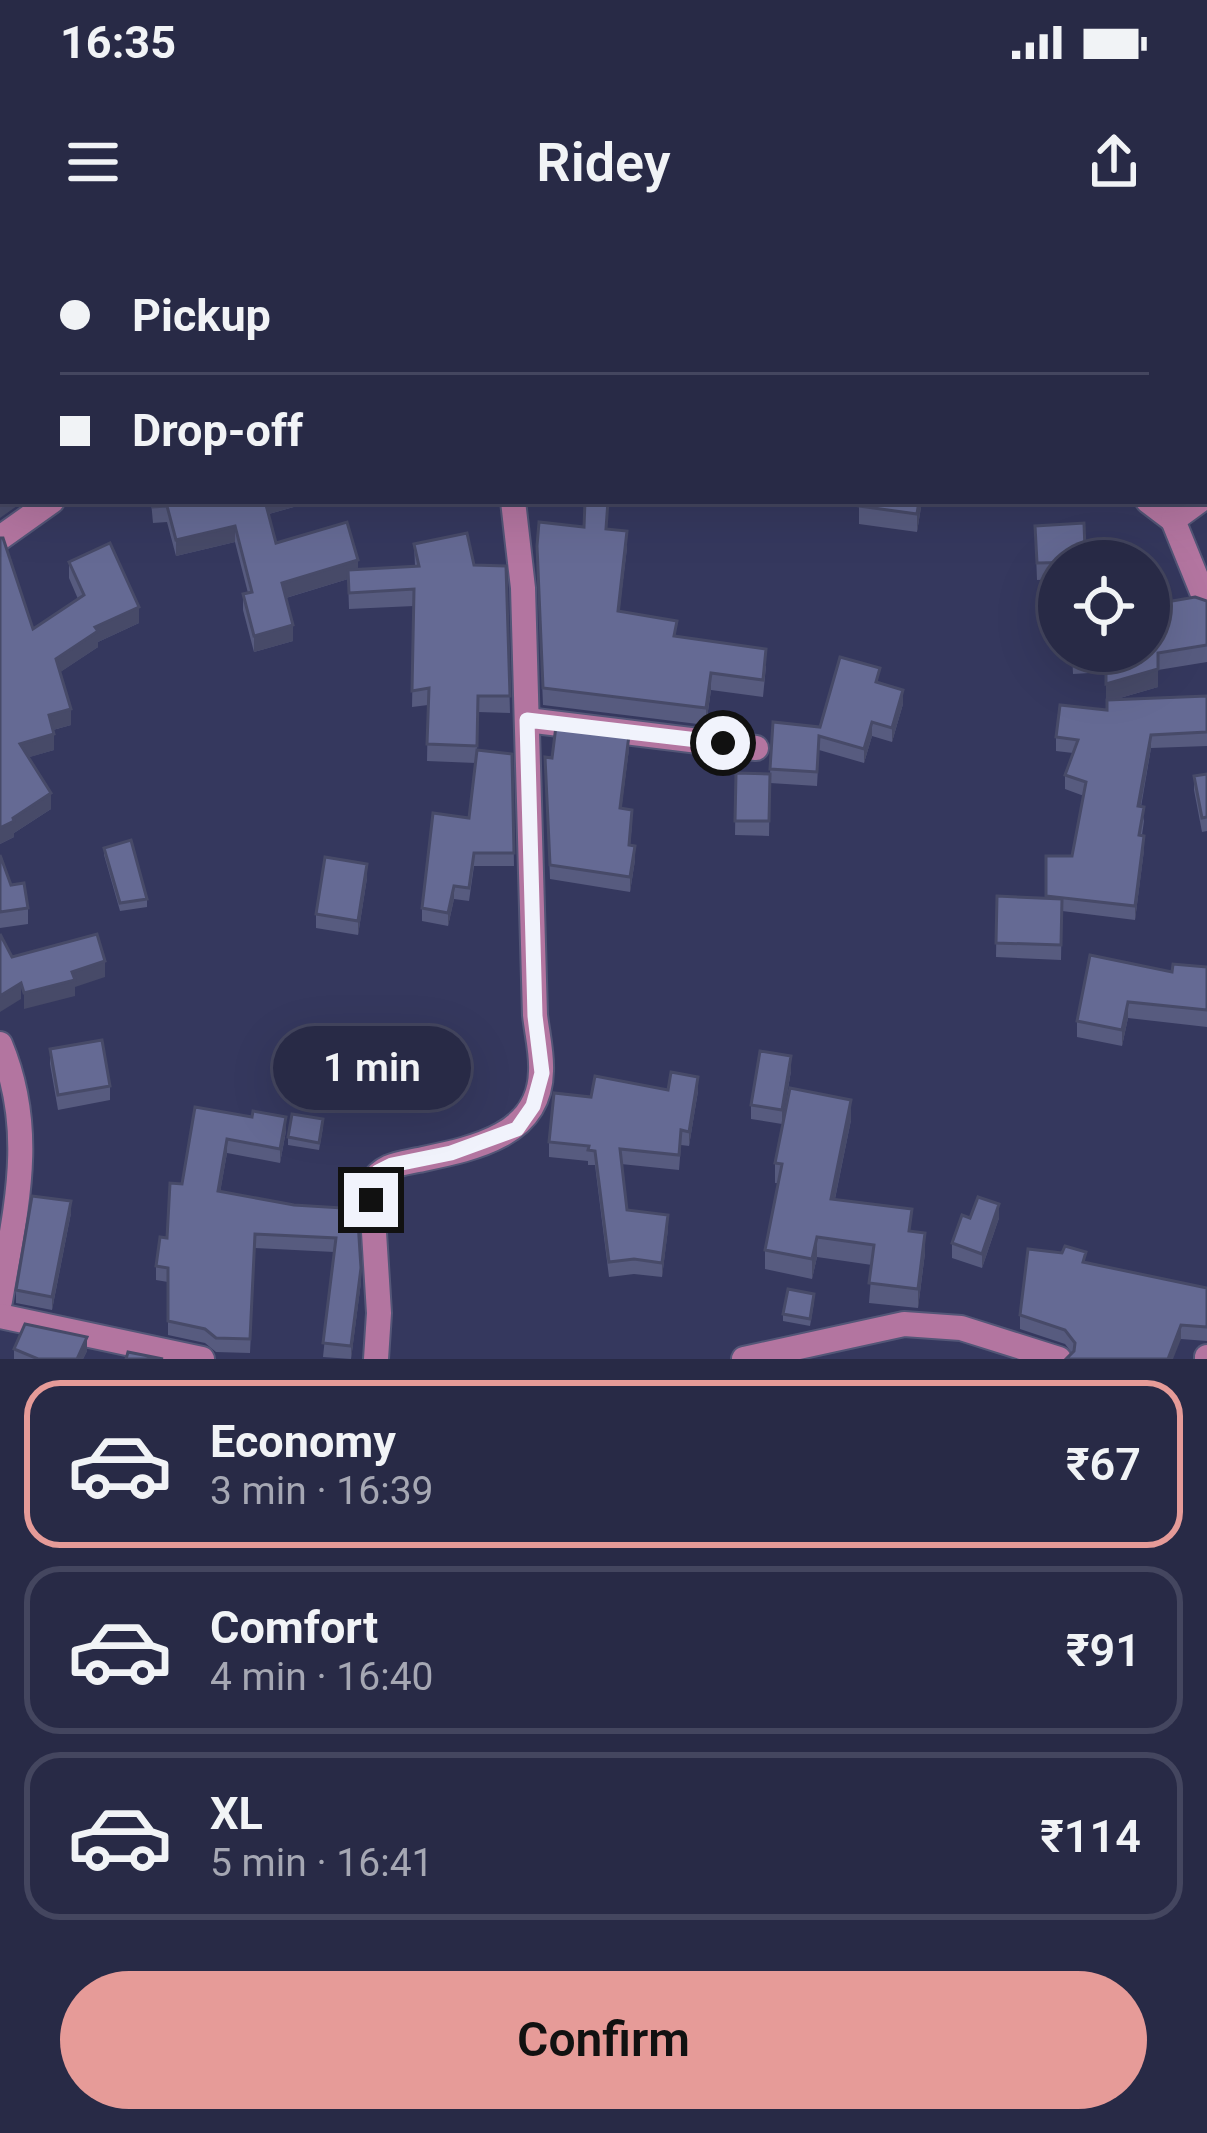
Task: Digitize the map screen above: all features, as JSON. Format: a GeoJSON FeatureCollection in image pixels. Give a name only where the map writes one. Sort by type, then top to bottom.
{"type":"FeatureCollection","features":[{"type":"Feature","properties":{"kind":"street"},"geometry":{"type":"LineString","coordinates":[[0,538],[48,504]]}},
{"type":"Feature","properties":{"kind":"street"},"geometry":{"type":"LineString","coordinates":[[376,1359],[379,1313],[371,1184],[378,1172],[392,1165],[451,1153],[517,1129],[533,1106],[542,1073],[535,1016],[523,588],[513,504]]}},
{"type":"Feature","properties":{"kind":"street"},"geometry":{"type":"LineString","coordinates":[[1152,504],[1173,520],[1207,604]]}},
{"type":"Feature","properties":{"kind":"street"},"geometry":{"type":"LineString","coordinates":[[1173,520],[1194,504]]}},
{"type":"Feature","properties":{"kind":"street"},"geometry":{"type":"LineString","coordinates":[[527,720],[756,748]]}},
{"type":"Feature","properties":{"kind":"street"},"geometry":{"type":"LineString","coordinates":[[0,1044],[20,1108],[22,1172],[0,1301]]}},
{"type":"Feature","properties":{"kind":"street"},"geometry":{"type":"LineString","coordinates":[[0,1316],[202,1359]]}},
{"type":"Feature","properties":{"kind":"street"},"geometry":{"type":"LineString","coordinates":[[744,1359],[904,1324],[961,1328],[1026,1353],[1059,1359]]}},
{"type":"Feature","properties":{"kind":"building"},"geometry":{"type":"Polygon","coordinates":[[[152,504],[266,504],[276,543],[347,522],[358,560],[282,583],[293,625],[254,636],[243,594],[252,592],[235,526],[176,540],[167,506],[152,504]]]}},
{"type":"Feature","properties":{"kind":"building"},"geometry":{"type":"Polygon","coordinates":[[[585,504],[608,504],[606,529],[627,531],[618,611],[677,621],[674,636],[766,649],[763,680],[711,673],[706,708],[543,688],[539,522],[584,527],[585,504]]]}},
{"type":"Feature","properties":{"kind":"building"},"geometry":{"type":"Polygon","coordinates":[[[859,504],[919,504],[917,514],[859,504]]]}},
{"type":"Feature","properties":{"kind":"building"},"geometry":{"type":"Polygon","coordinates":[[[1084,523],[1085,540],[1038,540],[1037,563],[1035,526],[1084,523]]]}},
{"type":"Feature","properties":{"kind":"building"},"geometry":{"type":"Polygon","coordinates":[[[467,533],[474,565],[506,566],[510,696],[478,696],[477,746],[427,744],[429,688],[412,691],[414,589],[349,593],[348,570],[419,566],[414,544],[467,533]]]}},
{"type":"Feature","properties":{"kind":"building"},"geometry":{"type":"Polygon","coordinates":[[[0,538],[33,629],[84,595],[69,562],[110,543],[139,607],[95,627],[98,631],[56,659],[71,709],[49,715],[54,734],[20,744],[51,793],[0,828],[0,538]]]}},
{"type":"Feature","properties":{"kind":"building"},"geometry":{"type":"Polygon","coordinates":[[[1195,597],[1207,601],[1207,645],[1170,651],[1170,601],[1195,597]]]}},
{"type":"Feature","properties":{"kind":"building"},"geometry":{"type":"Polygon","coordinates":[[[840,657],[880,668],[876,682],[903,690],[892,728],[872,722],[864,749],[819,736],[817,772],[770,769],[773,722],[820,727],[840,657]]]}},
{"type":"Feature","properties":{"kind":"building"},"geometry":{"type":"Polygon","coordinates":[[[1106,672],[1148,672],[1106,684],[1106,672]]]}},
{"type":"Feature","properties":{"kind":"building"},"geometry":{"type":"Polygon","coordinates":[[[1207,696],[1207,732],[1151,735],[1138,806],[1144,807],[1139,835],[1144,836],[1135,906],[1046,896],[1046,856],[1072,856],[1086,782],[1065,775],[1078,740],[1056,737],[1060,705],[1107,710],[1107,700],[1207,696]]]}},
{"type":"Feature","properties":{"kind":"building"},"geometry":{"type":"Polygon","coordinates":[[[556,726],[629,735],[620,808],[632,810],[629,845],[635,846],[630,877],[550,865],[545,757],[552,758],[556,726]]]}},
{"type":"Feature","properties":{"kind":"building"},"geometry":{"type":"Polygon","coordinates":[[[477,750],[512,754],[514,853],[474,853],[469,888],[454,886],[448,913],[422,908],[433,813],[469,818],[477,750]]]}},
{"type":"Feature","properties":{"kind":"building"},"geometry":{"type":"Polygon","coordinates":[[[736,773],[770,774],[769,821],[735,821],[736,773]]]}},
{"type":"Feature","properties":{"kind":"building"},"geometry":{"type":"Polygon","coordinates":[[[1207,774],[1207,817],[1202,818],[1194,776],[1207,774]]]}},
{"type":"Feature","properties":{"kind":"building"},"geometry":{"type":"Polygon","coordinates":[[[131,840],[147,899],[120,903],[104,848],[131,840]]]}},
{"type":"Feature","properties":{"kind":"building"},"geometry":{"type":"Polygon","coordinates":[[[0,855],[11,885],[24,883],[28,908],[0,912],[0,855]]]}},
{"type":"Feature","properties":{"kind":"building"},"geometry":{"type":"Polygon","coordinates":[[[325,857],[367,864],[358,921],[316,914],[325,857]]]}},
{"type":"Feature","properties":{"kind":"building"},"geometry":{"type":"Polygon","coordinates":[[[997,896],[1062,899],[1061,945],[996,943],[997,896]]]}},
{"type":"Feature","properties":{"kind":"building"},"geometry":{"type":"Polygon","coordinates":[[[0,934],[12,957],[97,934],[105,961],[72,972],[75,980],[24,993],[21,983],[0,996],[0,934]]]}},
{"type":"Feature","properties":{"kind":"building"},"geometry":{"type":"Polygon","coordinates":[[[1090,955],[1172,972],[1173,964],[1207,967],[1207,1010],[1128,1002],[1122,1030],[1077,1021],[1090,955]]]}},
{"type":"Feature","properties":{"kind":"building"},"geometry":{"type":"Polygon","coordinates":[[[102,1040],[110,1086],[58,1095],[50,1049],[102,1040]]]}},
{"type":"Feature","properties":{"kind":"building"},"geometry":{"type":"Polygon","coordinates":[[[760,1051],[791,1056],[782,1110],[751,1105],[760,1051]]]}},
{"type":"Feature","properties":{"kind":"building"},"geometry":{"type":"Polygon","coordinates":[[[671,1072],[698,1077],[689,1132],[681,1130],[679,1155],[620,1149],[627,1210],[668,1215],[662,1263],[609,1262],[595,1151],[588,1150],[589,1146],[549,1142],[554,1093],[591,1097],[595,1076],[668,1090],[671,1072]]]}},
{"type":"Feature","properties":{"kind":"building"},"geometry":{"type":"Polygon","coordinates":[[[790,1088],[851,1100],[831,1199],[912,1209],[909,1231],[925,1233],[918,1289],[869,1283],[874,1245],[817,1237],[812,1259],[765,1250],[782,1164],[775,1163],[790,1088]]]}},
{"type":"Feature","properties":{"kind":"building"},"geometry":{"type":"Polygon","coordinates":[[[195,1107],[252,1117],[253,1111],[286,1117],[280,1149],[227,1139],[218,1191],[342,1208],[347,1174],[355,1175],[361,1268],[351,1346],[323,1343],[336,1238],[255,1234],[250,1339],[216,1338],[205,1329],[168,1321],[168,1268],[156,1266],[160,1237],[167,1238],[170,1183],[182,1184],[195,1107]]]}},
{"type":"Feature","properties":{"kind":"building"},"geometry":{"type":"Polygon","coordinates":[[[292,1114],[323,1119],[319,1143],[288,1137],[292,1114]]]}},
{"type":"Feature","properties":{"kind":"building"},"geometry":{"type":"Polygon","coordinates":[[[32,1196],[71,1201],[52,1297],[16,1290],[32,1196]]]}},
{"type":"Feature","properties":{"kind":"building"},"geometry":{"type":"Polygon","coordinates":[[[978,1197],[999,1204],[982,1254],[952,1243],[962,1215],[970,1218],[978,1197]]]}},
{"type":"Feature","properties":{"kind":"building"},"geometry":{"type":"Polygon","coordinates":[[[1065,1246],[1086,1252],[1083,1262],[1207,1288],[1207,1327],[1181,1325],[1168,1359],[1066,1359],[1075,1343],[1065,1330],[1020,1315],[1028,1249],[1062,1253],[1065,1246]]]}},
{"type":"Feature","properties":{"kind":"building"},"geometry":{"type":"Polygon","coordinates":[[[788,1289],[814,1294],[810,1319],[783,1314],[788,1289]]]}},
{"type":"Feature","properties":{"kind":"building"},"geometry":{"type":"Polygon","coordinates":[[[25,1324],[87,1337],[77,1359],[38,1359],[14,1349],[25,1324]]]}},
{"type":"Feature","properties":{"kind":"building"},"geometry":{"type":"Polygon","coordinates":[[[128,1352],[163,1359],[126,1359],[128,1352]]]}},
{"type":"Feature","properties":{"kind":"route"},"geometry":{"type":"LineString","coordinates":[[371,1200],[371,1184],[378,1172],[517,1129],[533,1106],[542,1073],[535,1016],[527,720],[723,743]]}}]}
